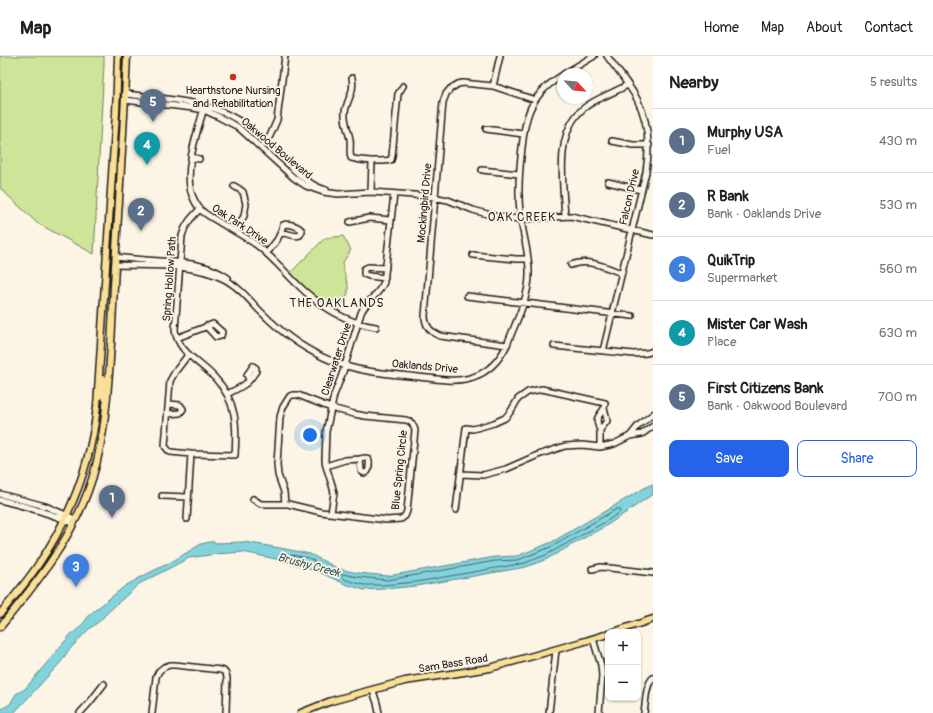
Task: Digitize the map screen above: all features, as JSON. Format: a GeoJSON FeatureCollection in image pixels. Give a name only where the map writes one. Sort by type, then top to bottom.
{"type":"FeatureCollection","features":[{"type":"Feature","properties":{"kind":"main road"},"geometry":{"type":"LineString","coordinates":[[0,614],[36,569],[66,517],[79,486],[91,446],[97,406],[116,122],[118,56]]}},
{"type":"Feature","properties":{"kind":"main road"},"geometry":{"type":"LineString","coordinates":[[121,56],[120,92],[122,99],[126,97]]}},
{"type":"Feature","properties":{"kind":"main road"},"geometry":{"type":"LineString","coordinates":[[0,627],[41,577],[64,542],[88,491],[99,453],[107,398],[112,335],[128,56]]}},
{"type":"Feature","properties":{"kind":"main road"},"geometry":{"type":"LineString","coordinates":[[116,122],[118,123],[119,127],[117,176],[120,187]]}},
{"type":"Feature","properties":{"kind":"main road"},"geometry":{"type":"LineString","coordinates":[[107,257],[116,257]]}},
{"type":"Feature","properties":{"kind":"main road"},"geometry":{"type":"LineString","coordinates":[[106,265],[115,265]]}},
{"type":"Feature","properties":{"kind":"main road"},"geometry":{"type":"LineString","coordinates":[[101,342],[104,347],[102,392],[104,397],[107,398]]}},
{"type":"Feature","properties":{"kind":"main road"},"geometry":{"type":"LineString","coordinates":[[97,406],[101,406],[102,409],[97,447],[99,453]]}},
{"type":"Feature","properties":{"kind":"main road"},"geometry":{"type":"LineString","coordinates":[[623,629],[653,619]]}},
{"type":"Feature","properties":{"kind":"main road","name":"Sam Bass Road"},"geometry":{"type":"LineString","coordinates":[[301,713],[331,701],[373,690],[413,680],[490,668],[605,635]]}},
{"type":"Feature","properties":{"kind":"street"},"geometry":{"type":"LineString","coordinates":[[261,148],[270,136],[277,120],[286,56]]}},
{"type":"Feature","properties":{"kind":"street"},"geometry":{"type":"LineString","coordinates":[[493,86],[500,56]]}},
{"type":"Feature","properties":{"kind":"street","name":"Oaklands Drive"},"geometry":{"type":"LineString","coordinates":[[574,68],[594,56]]}},
{"type":"Feature","properties":{"kind":"street","name":"Falcon Drive"},"geometry":{"type":"LineString","coordinates":[[603,351],[648,161],[648,131],[637,98],[607,56]]}},
{"type":"Feature","properties":{"kind":"street"},"geometry":{"type":"LineString","coordinates":[[352,78],[353,87],[347,103],[345,121],[350,141],[350,154],[351,158],[354,159],[372,161],[391,160],[398,94],[403,86]]}},
{"type":"Feature","properties":{"kind":"street","name":"Oaklands Drive"},"geometry":{"type":"LineString","coordinates":[[115,265],[202,265],[215,270],[234,282],[273,323],[297,342],[316,354],[345,365],[369,371],[447,380],[473,378],[489,369],[497,361],[507,344],[529,283],[530,271],[521,219],[519,197],[519,174],[523,134],[527,117],[535,100],[547,86],[557,79]]}},
{"type":"Feature","properties":{"kind":"street","name":"Mockingbird Drive"},"geometry":{"type":"LineString","coordinates":[[507,344],[440,336],[432,332],[427,326],[425,320],[443,102],[446,94],[453,86],[463,83],[493,86],[535,100]]}},
{"type":"Feature","properties":{"kind":"street"},"geometry":{"type":"LineString","coordinates":[[565,216],[563,161],[569,127],[579,113],[588,106],[627,84]]}},
{"type":"Feature","properties":{"kind":"street","name":"Oakwood Boulevard"},"geometry":{"type":"LineString","coordinates":[[126,97],[205,108],[232,116],[247,126],[298,174],[310,183],[323,189],[346,194]]}},
{"type":"Feature","properties":{"kind":"street","name":"Oakwood Boulevard"},"geometry":{"type":"LineString","coordinates":[[205,108],[238,127],[294,178],[306,186],[329,194],[371,192],[435,198],[448,200],[498,217],[521,219],[565,216],[577,217],[653,235]]}},
{"type":"Feature","properties":{"kind":"street","name":"Oak Park Drive"},"geometry":{"type":"LineString","coordinates":[[205,108],[194,145],[189,185],[194,200],[200,209],[267,253],[312,298],[331,311],[364,325],[376,327]]}},
{"type":"Feature","properties":{"kind":"street"},"geometry":{"type":"LineString","coordinates":[[486,129],[523,134]]}},
{"type":"Feature","properties":{"kind":"street"},"geometry":{"type":"LineString","coordinates":[[612,141],[633,145],[648,145]]}},
{"type":"Feature","properties":{"kind":"street"},"geometry":{"type":"LineString","coordinates":[[192,157],[199,158]]}},
{"type":"Feature","properties":{"kind":"street"},"geometry":{"type":"LineString","coordinates":[[371,192],[372,161]]}},
{"type":"Feature","properties":{"kind":"street"},"geometry":{"type":"LineString","coordinates":[[482,170],[519,174]]}},
{"type":"Feature","properties":{"kind":"street"},"geometry":{"type":"LineString","coordinates":[[608,182],[642,190]]}},
{"type":"Feature","properties":{"kind":"street"},"geometry":{"type":"LineString","coordinates":[[234,186],[243,192],[246,204],[244,216],[235,231]]}},
{"type":"Feature","properties":{"kind":"street","name":"Clearwater Drive"},"geometry":{"type":"LineString","coordinates":[[331,513],[334,493],[324,456],[331,408],[363,309],[380,290],[385,278],[394,194]]}},
{"type":"Feature","properties":{"kind":"street","name":"Spring Hollow Path"},"geometry":{"type":"LineString","coordinates":[[191,454],[235,455],[236,436],[234,412],[227,394],[216,378],[188,355],[181,347],[175,330],[182,236],[189,221],[200,209]]}},
{"type":"Feature","properties":{"kind":"street"},"geometry":{"type":"LineString","coordinates":[[350,222],[369,218],[391,220]]}},
{"type":"Feature","properties":{"kind":"street"},"geometry":{"type":"LineString","coordinates":[[267,253],[280,234]]}},
{"type":"Feature","properties":{"kind":"street"},"geometry":{"type":"LineString","coordinates":[[473,255],[516,260],[528,259]]}},
{"type":"Feature","properties":{"kind":"street","name":"Oaklands Drive"},"geometry":{"type":"LineString","coordinates":[[116,257],[180,265]]}},
{"type":"Feature","properties":{"kind":"street"},"geometry":{"type":"LineString","coordinates":[[571,265],[579,262],[586,262],[621,273]]}},
{"type":"Feature","properties":{"kind":"street"},"geometry":{"type":"LineString","coordinates":[[385,278],[364,274],[364,269],[368,267],[386,268]]}},
{"type":"Feature","properties":{"kind":"street"},"geometry":{"type":"LineString","coordinates":[[467,296],[632,316]]}},
{"type":"Feature","properties":{"kind":"street"},"geometry":{"type":"LineString","coordinates":[[177,338],[206,326]]}},
{"type":"Feature","properties":{"kind":"street"},"geometry":{"type":"LineString","coordinates":[[554,346],[634,354],[653,351]]}},
{"type":"Feature","properties":{"kind":"street"},"geometry":{"type":"LineString","coordinates":[[187,519],[191,454],[170,452],[166,446],[170,384],[172,376],[188,355]]}},
{"type":"Feature","properties":{"kind":"street"},"geometry":{"type":"LineString","coordinates":[[227,394],[245,384],[249,380]]}},
{"type":"Feature","properties":{"kind":"street"},"geometry":{"type":"LineString","coordinates":[[456,510],[466,428],[473,429],[505,418],[518,399],[528,392],[542,389],[605,403],[604,409],[597,420],[600,430],[600,447]]}},
{"type":"Feature","properties":{"kind":"street","name":"Blue Spring Circle"},"geometry":{"type":"LineString","coordinates":[[296,394],[331,408],[365,416],[406,420],[411,422],[413,425],[415,430],[406,511],[405,516],[401,519],[388,520],[331,513],[309,510],[300,506],[285,504],[284,492],[278,475],[277,464],[280,417],[283,407],[290,396],[296,394]]}},
{"type":"Feature","properties":{"kind":"street"},"geometry":{"type":"LineString","coordinates":[[168,404],[180,405],[183,409],[180,413],[168,414]]}},
{"type":"Feature","properties":{"kind":"street"},"geometry":{"type":"LineString","coordinates":[[600,430],[607,421],[604,409]]}},
{"type":"Feature","properties":{"kind":"street"},"geometry":{"type":"LineString","coordinates":[[630,436],[638,426],[653,414]]}},
{"type":"Feature","properties":{"kind":"street"},"geometry":{"type":"LineString","coordinates":[[460,474],[483,475],[506,469],[538,455],[565,446],[582,445],[600,447],[614,444],[630,436],[642,434],[653,426]]}},
{"type":"Feature","properties":{"kind":"street"},"geometry":{"type":"LineString","coordinates":[[326,466],[350,459],[360,459]]}},
{"type":"Feature","properties":{"kind":"street"},"geometry":{"type":"LineString","coordinates":[[0,494],[33,502],[74,521]]}},
{"type":"Feature","properties":{"kind":"street"},"geometry":{"type":"LineString","coordinates":[[162,496],[188,497]]}},
{"type":"Feature","properties":{"kind":"street"},"geometry":{"type":"LineString","coordinates":[[252,499],[261,504],[285,504]]}},
{"type":"Feature","properties":{"kind":"street"},"geometry":{"type":"LineString","coordinates":[[0,500],[66,517]]}},
{"type":"Feature","properties":{"kind":"street"},"geometry":{"type":"LineString","coordinates":[[592,569],[601,567],[653,573]]}},
{"type":"Feature","properties":{"kind":"street"},"geometry":{"type":"LineString","coordinates":[[593,639],[601,665],[602,676],[599,713]]}},
{"type":"Feature","properties":{"kind":"street"},"geometry":{"type":"LineString","coordinates":[[549,713],[556,650]]}},
{"type":"Feature","properties":{"kind":"street"},"geometry":{"type":"LineString","coordinates":[[152,713],[157,674],[162,668],[170,665],[220,670],[225,672],[228,679],[226,713]]}},
{"type":"Feature","properties":{"kind":"street"},"geometry":{"type":"LineString","coordinates":[[644,713],[648,686],[650,680],[653,678]]}},
{"type":"Feature","properties":{"kind":"street"},"geometry":{"type":"LineString","coordinates":[[80,713],[104,684]]}},
{"type":"Feature","properties":{"kind":"street"},"geometry":{"type":"LineString","coordinates":[[373,690],[379,713]]}},
{"type":"Feature","properties":{"kind":"green space"},"geometry":{"type":"Polygon","coordinates":[[[0,56],[104,56],[94,254],[37,223],[1,189],[0,56]]]}},
{"type":"Feature","properties":{"kind":"green space"},"geometry":{"type":"Polygon","coordinates":[[[343,236],[351,250],[342,264],[348,286],[348,293],[338,312],[319,300],[290,273],[325,238],[343,236]]]}},
{"type":"Feature","properties":{"kind":"water","name":"Brushy Creek"},"geometry":{"type":"Polygon","coordinates":[[[653,484],[653,494],[609,524],[547,559],[526,567],[416,586],[364,590],[285,561],[243,552],[189,558],[139,584],[101,620],[89,629],[14,713],[0,713],[0,710],[10,704],[16,694],[25,689],[89,615],[125,586],[173,561],[201,544],[214,541],[214,543],[244,542],[280,548],[310,554],[339,569],[358,573],[388,576],[495,557],[517,556],[552,542],[653,484]]]}},
{"type":"Feature","properties":{"kind":"place","name":"Hearthstone Nursing and Rehabilitation"},"geometry":{"type":"Point","coordinates":[233,77]}},
{"type":"Feature","properties":{"kind":"place","name":"First Citizens Bank"},"geometry":{"type":"Point","coordinates":[153,122]}},
{"type":"Feature","properties":{"kind":"place","name":"Mister Car Wash"},"geometry":{"type":"Point","coordinates":[147,165]}},
{"type":"Feature","properties":{"kind":"place","name":"R Bank"},"geometry":{"type":"Point","coordinates":[141,231]}},
{"type":"Feature","properties":{"kind":"place","name":"Murphy USA"},"geometry":{"type":"Point","coordinates":[112,518]}},
{"type":"Feature","properties":{"kind":"place","name":"QuikTrip"},"geometry":{"type":"Point","coordinates":[76,587]}},
{"type":"Feature","properties":{"kind":"district","name":"OAK CREEK"},"geometry":{"type":"Point","coordinates":[522,217]}},
{"type":"Feature","properties":{"kind":"district","name":"THE OAKLANDS"},"geometry":{"type":"Point","coordinates":[337,303]}}]}
